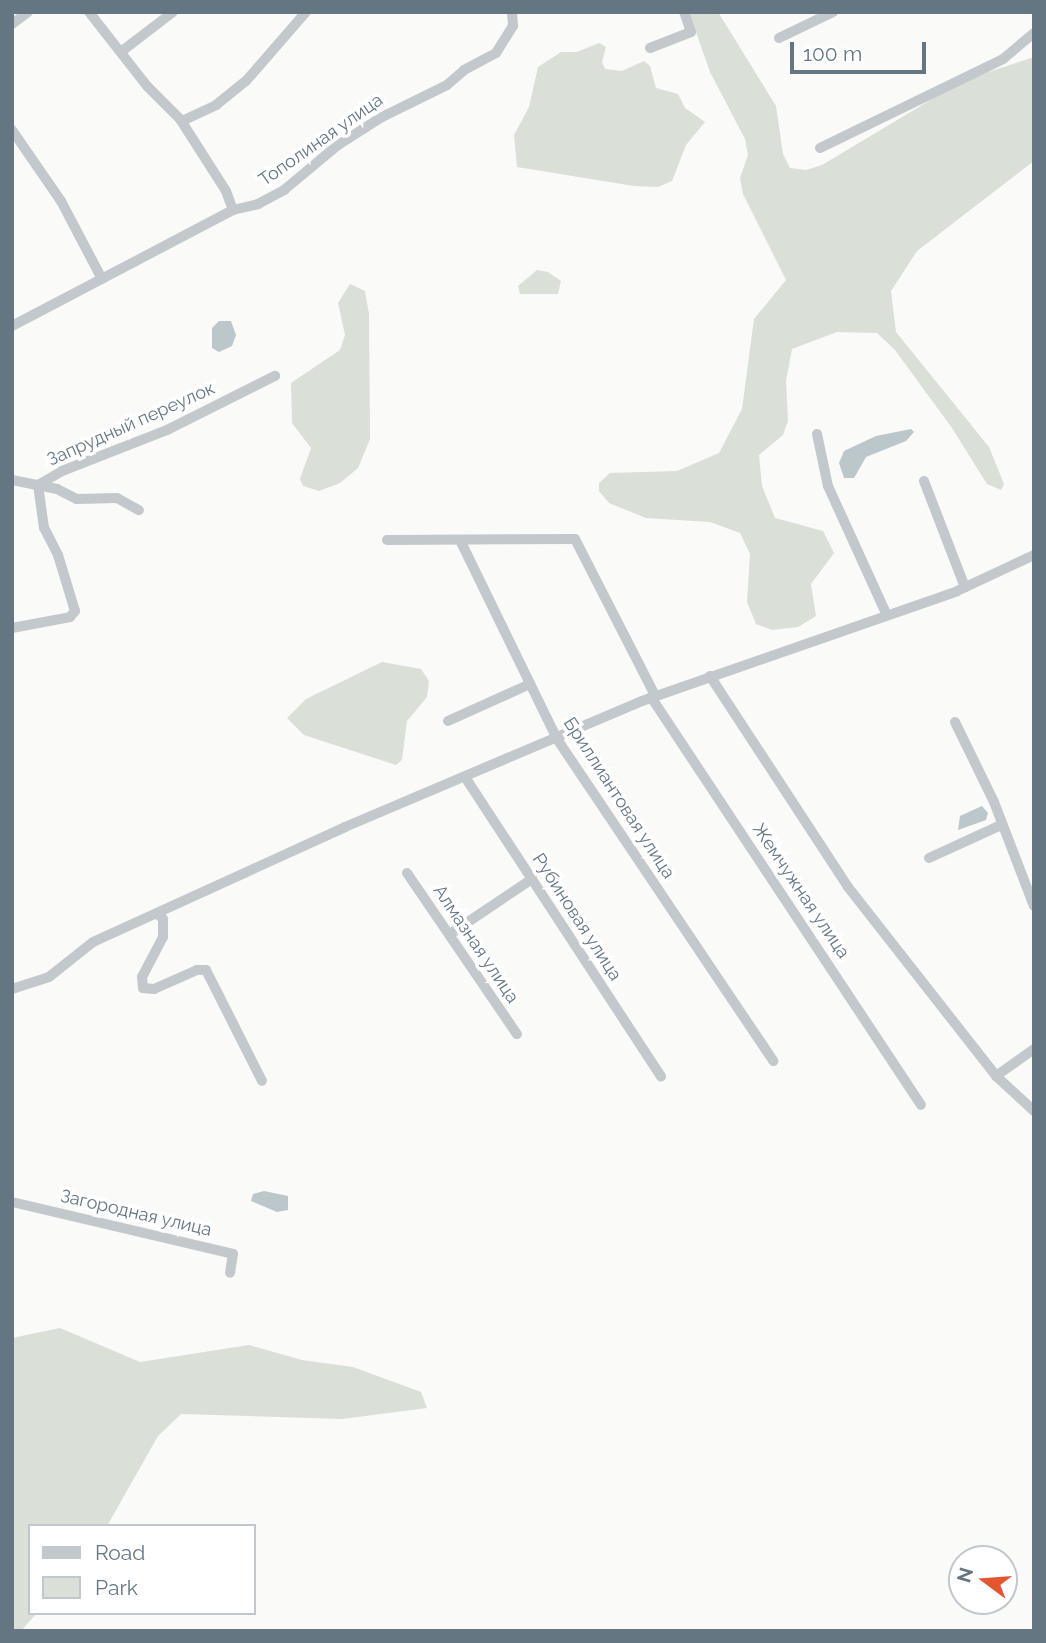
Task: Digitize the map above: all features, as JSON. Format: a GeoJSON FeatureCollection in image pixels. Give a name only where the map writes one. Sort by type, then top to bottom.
{"type":"FeatureCollection","features":[{"type":"Feature","properties":{"kind":"street"},"geometry":{"type":"LineString","coordinates":[[12,24],[28,12]]}},
{"type":"Feature","properties":{"kind":"street"},"geometry":{"type":"LineString","coordinates":[[89,12],[182,121],[226,191],[233,210]]}},
{"type":"Feature","properties":{"kind":"street"},"geometry":{"type":"LineString","coordinates":[[122,51],[173,12]]}},
{"type":"Feature","properties":{"kind":"street"},"geometry":{"type":"LineString","coordinates":[[182,121],[216,105],[246,81],[306,12]]}},
{"type":"Feature","properties":{"kind":"street","name":"Тополиная улица"},"geometry":{"type":"LineString","coordinates":[[12,326],[233,210],[258,204],[284,190],[338,145],[428,91],[447,85],[464,70],[496,53],[513,26],[512,12]]}},
{"type":"Feature","properties":{"kind":"street"},"geometry":{"type":"LineString","coordinates":[[650,48],[691,32],[684,12]]}},
{"type":"Feature","properties":{"kind":"street"},"geometry":{"type":"LineString","coordinates":[[779,38],[833,12]]}},
{"type":"Feature","properties":{"kind":"street"},"geometry":{"type":"LineString","coordinates":[[820,148],[1003,59],[1034,33]]}},
{"type":"Feature","properties":{"kind":"street"},"geometry":{"type":"LineString","coordinates":[[12,130],[61,201],[102,279]]}},
{"type":"Feature","properties":{"kind":"street","name":"Запрудный переулок"},"geometry":{"type":"LineString","coordinates":[[38,485],[62,471],[167,430],[275,376]]}},
{"type":"Feature","properties":{"kind":"street"},"geometry":{"type":"LineString","coordinates":[[817,434],[828,486],[886,613]]}},
{"type":"Feature","properties":{"kind":"street"},"geometry":{"type":"LineString","coordinates":[[12,480],[38,485],[77,499],[117,498],[139,510]]}},
{"type":"Feature","properties":{"kind":"street"},"geometry":{"type":"LineString","coordinates":[[924,481],[965,587]]}},
{"type":"Feature","properties":{"kind":"street"},"geometry":{"type":"LineString","coordinates":[[12,628],[70,617],[75,611],[58,555],[44,528],[38,485]]}},
{"type":"Feature","properties":{"kind":"street","name":"Жемчужная улица"},"geometry":{"type":"LineString","coordinates":[[387,540],[575,539],[653,696],[921,1105]]}},
{"type":"Feature","properties":{"kind":"street","name":"Бриллиантовая улица"},"geometry":{"type":"LineString","coordinates":[[460,540],[557,738],[773,1061]]}},
{"type":"Feature","properties":{"kind":"street"},"geometry":{"type":"LineString","coordinates":[[12,989],[49,976],[93,942],[653,696],[965,587],[1034,555]]}},
{"type":"Feature","properties":{"kind":"street"},"geometry":{"type":"LineString","coordinates":[[710,676],[848,887],[996,1076],[1034,1111]]}},
{"type":"Feature","properties":{"kind":"street"},"geometry":{"type":"LineString","coordinates":[[448,721],[530,684]]}},
{"type":"Feature","properties":{"kind":"street"},"geometry":{"type":"LineString","coordinates":[[955,722],[1034,906]]}},
{"type":"Feature","properties":{"kind":"street","name":"Рубиновая улица"},"geometry":{"type":"LineString","coordinates":[[465,777],[660,1077]]}},
{"type":"Feature","properties":{"kind":"street"},"geometry":{"type":"LineString","coordinates":[[929,858],[1001,825]]}},
{"type":"Feature","properties":{"kind":"street","name":"Алмазная улица"},"geometry":{"type":"LineString","coordinates":[[407,873],[517,1034]]}},
{"type":"Feature","properties":{"kind":"street"},"geometry":{"type":"LineString","coordinates":[[450,934],[532,879]]}},
{"type":"Feature","properties":{"kind":"street"},"geometry":{"type":"LineString","coordinates":[[157,913],[163,919],[163,937],[142,977],[143,988],[154,989],[197,970],[206,970],[262,1082]]}},
{"type":"Feature","properties":{"kind":"street"},"geometry":{"type":"LineString","coordinates":[[996,1076],[1034,1049]]}},
{"type":"Feature","properties":{"kind":"street","name":"Загородная улица"},"geometry":{"type":"LineString","coordinates":[[12,1202],[233,1254],[230,1273]]}},
{"type":"Feature","properties":{"kind":"green space"},"geometry":{"type":"Polygon","coordinates":[[[689,12],[718,12],[776,106],[783,154],[790,168],[806,170],[822,165],[964,80],[1034,57],[1034,161],[917,251],[891,291],[896,332],[989,447],[1004,484],[1001,490],[987,484],[952,428],[895,350],[877,333],[837,332],[792,349],[786,381],[788,421],[783,435],[759,455],[762,486],[775,518],[823,531],[834,553],[811,584],[816,616],[798,627],[772,630],[756,624],[747,602],[750,554],[740,533],[710,522],[646,518],[609,503],[599,491],[599,483],[610,473],[677,471],[719,453],[742,409],[754,319],[786,280],[743,194],[740,178],[748,155],[745,139],[710,72],[689,12]]]}},
{"type":"Feature","properties":{"kind":"green space"},"geometry":{"type":"Polygon","coordinates":[[[599,43],[606,47],[602,62],[605,69],[622,71],[644,61],[650,66],[656,88],[678,94],[685,108],[705,122],[686,145],[672,181],[658,187],[634,186],[517,167],[514,135],[529,107],[538,67],[561,52],[577,52],[599,43]]]}},
{"type":"Feature","properties":{"kind":"green space"},"geometry":{"type":"Polygon","coordinates":[[[537,270],[548,272],[561,281],[558,294],[520,294],[518,286],[537,270]]]}},
{"type":"Feature","properties":{"kind":"green space"},"geometry":{"type":"Polygon","coordinates":[[[350,284],[365,291],[369,314],[370,439],[358,468],[340,483],[319,491],[303,486],[300,479],[311,448],[292,423],[291,383],[340,350],[345,335],[338,303],[350,284]]]}},
{"type":"Feature","properties":{"kind":"green space"},"geometry":{"type":"Polygon","coordinates":[[[382,662],[421,669],[429,681],[427,697],[407,721],[402,760],[396,765],[304,735],[287,718],[306,699],[382,662]]]}},
{"type":"Feature","properties":{"kind":"green space"},"geometry":{"type":"Polygon","coordinates":[[[60,1328],[140,1362],[249,1345],[302,1360],[353,1367],[421,1392],[427,1408],[342,1419],[181,1414],[158,1436],[108,1524],[28,1524],[28,1615],[35,1615],[21,1631],[12,1631],[12,1338],[60,1328]]]}},
{"type":"Feature","properties":{"kind":"shaded area"},"geometry":{"type":"Polygon","coordinates":[[[219,321],[231,321],[236,335],[232,346],[219,352],[212,348],[212,328],[219,321]]]}},
{"type":"Feature","properties":{"kind":"shaded area"},"geometry":{"type":"Polygon","coordinates":[[[911,429],[914,432],[906,441],[866,457],[854,478],[844,478],[839,463],[844,451],[876,436],[911,429]]]}},
{"type":"Feature","properties":{"kind":"shaded area"},"geometry":{"type":"Polygon","coordinates":[[[982,806],[988,813],[986,820],[958,830],[960,816],[982,806]]]}},
{"type":"Feature","properties":{"kind":"shaded area"},"geometry":{"type":"Polygon","coordinates":[[[264,1191],[288,1196],[288,1210],[277,1212],[251,1201],[253,1194],[264,1191]]]}}]}
